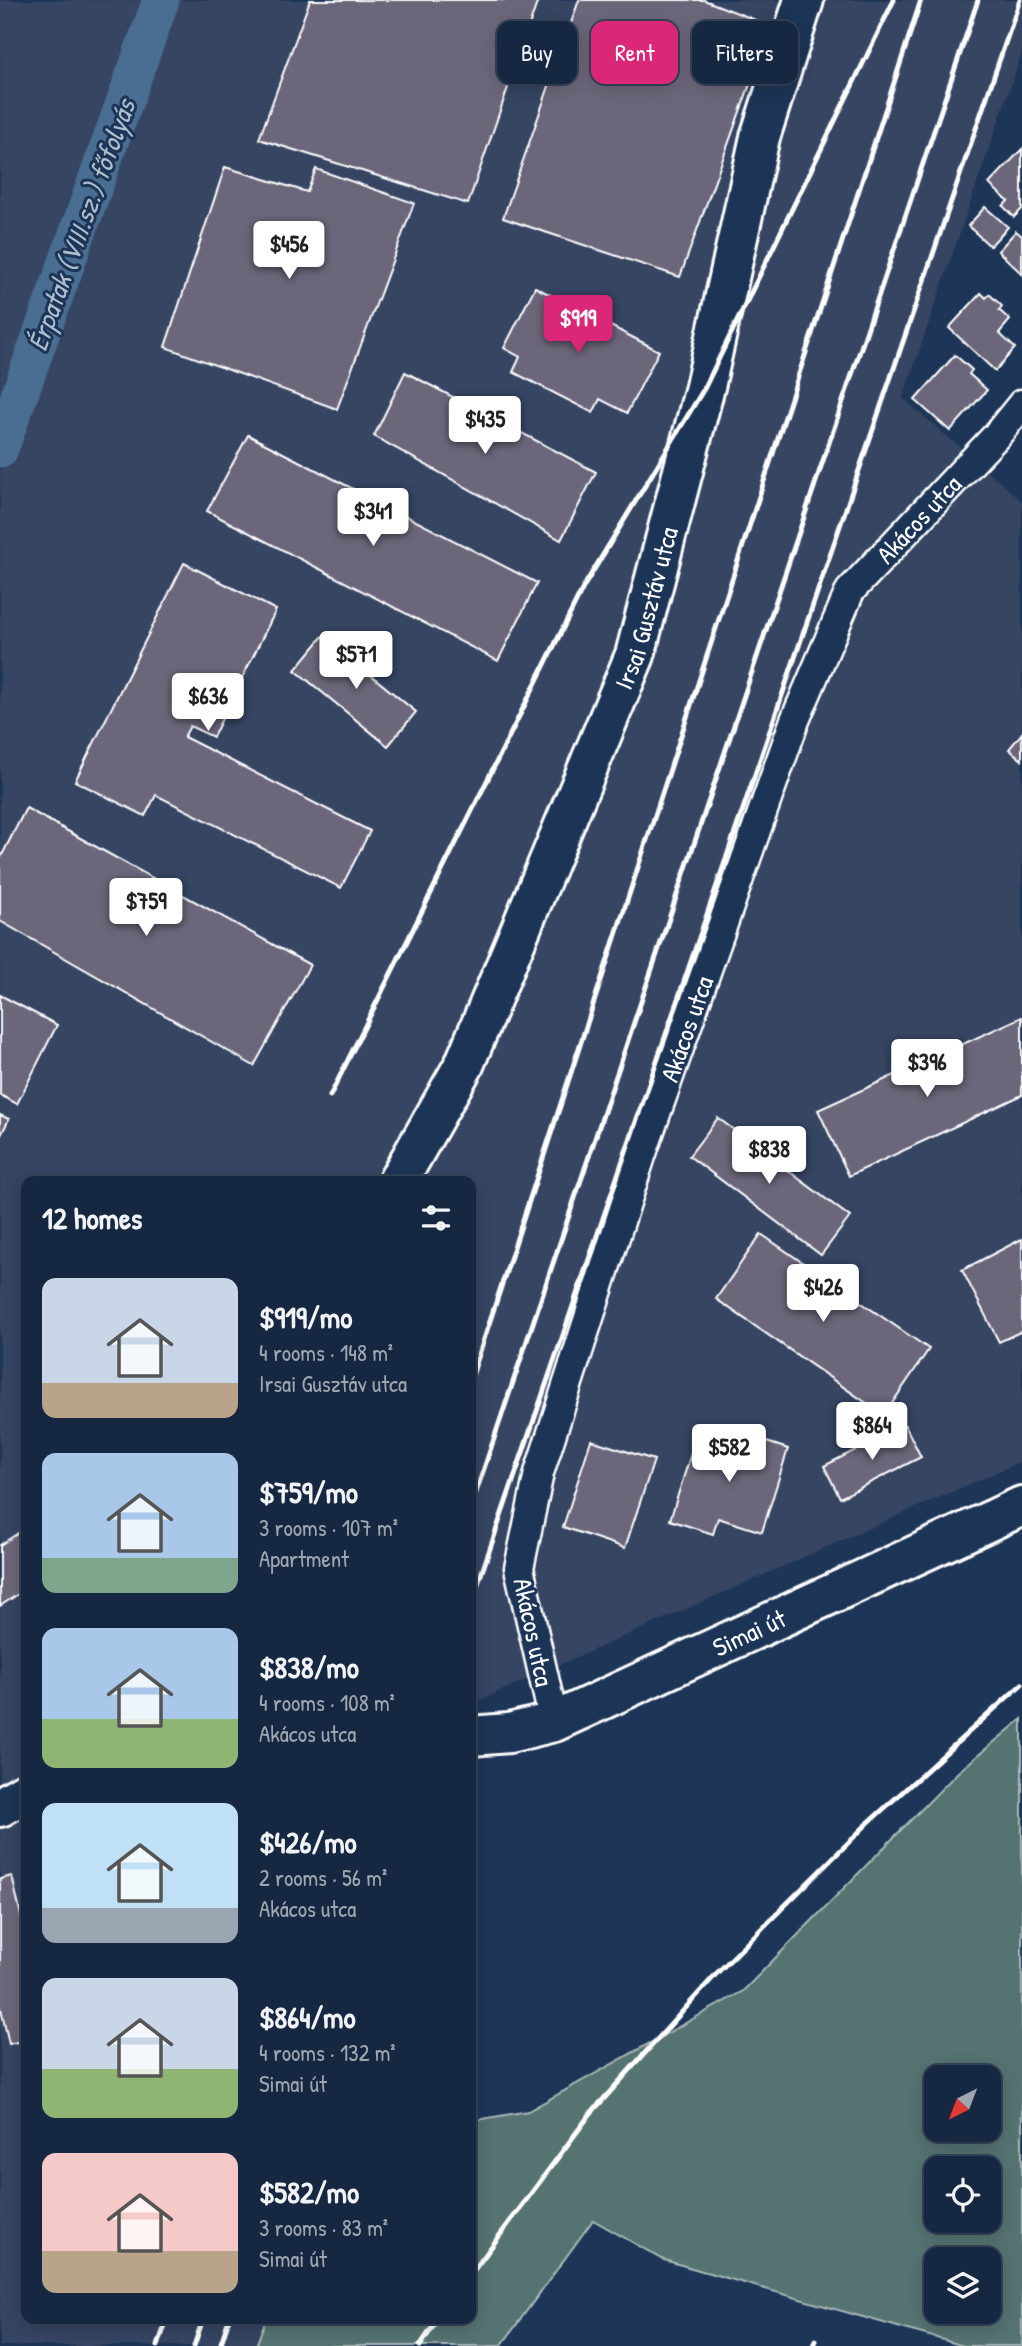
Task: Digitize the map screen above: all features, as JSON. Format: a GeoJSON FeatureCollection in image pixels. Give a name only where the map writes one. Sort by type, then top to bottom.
{"type":"FeatureCollection","features":[{"type":"Feature","properties":{"kind":"street","name":"Irsai Gusztáv utca"},"geometry":{"type":"LineString","coordinates":[[401,1176],[464,1065],[635,655],[705,387],[760,137],[804,0]]}},
{"type":"Feature","properties":{"kind":"street","name":"Akácos utca"},"geometry":{"type":"LineString","coordinates":[[554,1722],[519,1568],[539,1473],[642,1153],[790,733],[850,591],[997,435],[1022,404]]}},
{"type":"Feature","properties":{"kind":"street","name":"Simai út"},"geometry":{"type":"LineString","coordinates":[[476,1736],[509,1733],[554,1722],[1022,1506]]}},
{"type":"Feature","properties":{"kind":"street"},"geometry":{"type":"LineString","coordinates":[[0,1807],[21,1795]]}},
{"type":"Feature","properties":{"kind":"shaded area"},"geometry":{"type":"Polygon","coordinates":[[[0,0],[1022,0],[1022,53],[903,398],[1022,501],[1022,1461],[476,1702],[476,1176],[21,1176],[21,2324],[266,2324],[259,2346],[0,2346],[0,0]]]}},
{"type":"Feature","properties":{"kind":"green space"},"geometry":{"type":"Polygon","coordinates":[[[1022,1719],[1022,2346],[964,2346],[664,2260],[593,2220],[501,2346],[256,2346],[264,2324],[476,2324],[476,2120],[528,2111],[743,1991],[958,1772],[1022,1719]]]}},
{"type":"Feature","properties":{"kind":"building"},"geometry":{"type":"Polygon","coordinates":[[[310,0],[538,0],[531,21],[497,21],[497,84],[509,84],[468,204],[259,139],[310,0]]]}},
{"type":"Feature","properties":{"kind":"building"},"geometry":{"type":"Polygon","coordinates":[[[579,0],[704,0],[758,21],[692,21],[692,84],[750,84],[680,277],[503,218],[550,84],[577,84],[577,21],[572,21],[579,0]]]}},
{"type":"Feature","properties":{"kind":"building"},"geometry":{"type":"Polygon","coordinates":[[[1022,149],[1022,209],[1014,217],[1003,206],[1008,201],[989,184],[1022,149]]]}},
{"type":"Feature","properties":{"kind":"building"},"geometry":{"type":"Polygon","coordinates":[[[225,167],[307,192],[316,169],[414,203],[337,409],[165,347],[225,167]]]}},
{"type":"Feature","properties":{"kind":"building"},"geometry":{"type":"Polygon","coordinates":[[[985,207],[1008,227],[990,246],[968,226],[985,207]]]}},
{"type":"Feature","properties":{"kind":"building"},"geometry":{"type":"Polygon","coordinates":[[[1016,231],[1022,236],[1022,274],[998,251],[1016,231]]]}},
{"type":"Feature","properties":{"kind":"building"},"geometry":{"type":"Polygon","coordinates":[[[535,287],[659,351],[627,413],[600,399],[593,413],[513,372],[520,357],[504,348],[535,287]]]}},
{"type":"Feature","properties":{"kind":"building"},"geometry":{"type":"Polygon","coordinates":[[[981,293],[986,298],[989,294],[1002,306],[999,310],[1010,320],[999,333],[1015,348],[995,371],[949,328],[981,293]]]}},
{"type":"Feature","properties":{"kind":"building"},"geometry":{"type":"Polygon","coordinates":[[[955,355],[972,370],[969,374],[987,390],[950,431],[915,400],[955,355]]]}},
{"type":"Feature","properties":{"kind":"building"},"geometry":{"type":"Polygon","coordinates":[[[405,372],[596,472],[561,540],[374,436],[405,372]]]}},
{"type":"Feature","properties":{"kind":"building"},"geometry":{"type":"Polygon","coordinates":[[[248,435],[537,583],[498,661],[207,511],[248,435]]]}},
{"type":"Feature","properties":{"kind":"building"},"geometry":{"type":"Polygon","coordinates":[[[184,563],[276,610],[213,737],[190,726],[184,737],[370,831],[341,888],[156,795],[145,816],[75,781],[184,563]]]}},
{"type":"Feature","properties":{"kind":"building"},"geometry":{"type":"Polygon","coordinates":[[[323,636],[416,712],[388,746],[295,670],[323,636]]]}},
{"type":"Feature","properties":{"kind":"building"},"geometry":{"type":"Polygon","coordinates":[[[1022,733],[1022,760],[1009,749],[1022,733]]]}},
{"type":"Feature","properties":{"kind":"building"},"geometry":{"type":"Polygon","coordinates":[[[26,808],[310,965],[254,1066],[0,921],[0,859],[26,808]]]}},
{"type":"Feature","properties":{"kind":"building"},"geometry":{"type":"Polygon","coordinates":[[[0,995],[57,1025],[17,1104],[0,1095],[0,995]]]}},
{"type":"Feature","properties":{"kind":"building"},"geometry":{"type":"Polygon","coordinates":[[[1022,1017],[1022,1095],[849,1176],[818,1110],[1022,1017]]]}},
{"type":"Feature","properties":{"kind":"building"},"geometry":{"type":"Polygon","coordinates":[[[0,1115],[9,1119],[0,1137],[0,1115]]]}},
{"type":"Feature","properties":{"kind":"building"},"geometry":{"type":"Polygon","coordinates":[[[718,1118],[850,1217],[821,1255],[689,1156],[718,1118]]]}},
{"type":"Feature","properties":{"kind":"building"},"geometry":{"type":"Polygon","coordinates":[[[761,1234],[929,1349],[884,1415],[716,1299],[761,1234]]]}},
{"type":"Feature","properties":{"kind":"building"},"geometry":{"type":"Polygon","coordinates":[[[1022,1239],[1022,1331],[999,1342],[962,1270],[1022,1239]]]}},
{"type":"Feature","properties":{"kind":"building"},"geometry":{"type":"Polygon","coordinates":[[[905,1425],[921,1457],[840,1498],[824,1466],[905,1425]]]}},
{"type":"Feature","properties":{"kind":"building"},"geometry":{"type":"Polygon","coordinates":[[[742,1434],[788,1449],[762,1532],[718,1518],[713,1534],[670,1520],[696,1438],[736,1450],[742,1434]]]}},
{"type":"Feature","properties":{"kind":"building"},"geometry":{"type":"Polygon","coordinates":[[[591,1440],[654,1460],[625,1548],[563,1527],[591,1440]]]}},
{"type":"Feature","properties":{"kind":"building"},"geometry":{"type":"Polygon","coordinates":[[[21,1531],[21,1592],[0,1606],[0,1545],[21,1531]]]}},
{"type":"Feature","properties":{"kind":"building"},"geometry":{"type":"Polygon","coordinates":[[[12,1876],[21,1916],[21,2041],[9,2044],[0,2004],[0,1879],[12,1876]]]}},
{"type":"Feature","properties":{"kind":"waterway","name":"Érpatak (VIII.sz.) főfolyás"},"geometry":{"type":"LineString","coordinates":[[0,449],[161,0]]}},
{"type":"Feature","properties":{"kind":"railway"},"geometry":{"type":"LineString","coordinates":[[330,1096],[584,586],[705,387],[894,0]]}},
{"type":"Feature","properties":{"kind":"railway"},"geometry":{"type":"LineString","coordinates":[[476,1364],[921,0]]}},
{"type":"Feature","properties":{"kind":"railway"},"geometry":{"type":"LineString","coordinates":[[476,1492],[978,0]]}},
{"type":"Feature","properties":{"kind":"railway"},"geometry":{"type":"LineString","coordinates":[[476,1589],[1020,0]]}},
{"type":"Feature","properties":{"kind":"railway"},"geometry":{"type":"LineString","coordinates":[[476,2267],[591,2113],[718,1972],[868,1823],[1022,1684]]}},
{"type":"Feature","properties":{"kind":"railway"},"geometry":{"type":"LineString","coordinates":[[158,2346],[165,2324]]}},
{"type":"Feature","properties":{"kind":"railway"},"geometry":{"type":"LineString","coordinates":[[194,2346],[201,2324]]}},
{"type":"Feature","properties":{"kind":"railway"},"geometry":{"type":"LineString","coordinates":[[220,2346],[227,2324]]}},
{"type":"Feature","properties":{"kind":"railway"},"geometry":{"type":"LineString","coordinates":[[420,2346],[435,2324]]}},
{"type":"Feature","properties":{"kind":"railway"},"geometry":{"type":"LineString","coordinates":[[813,2346],[815,2340]]}}]}
